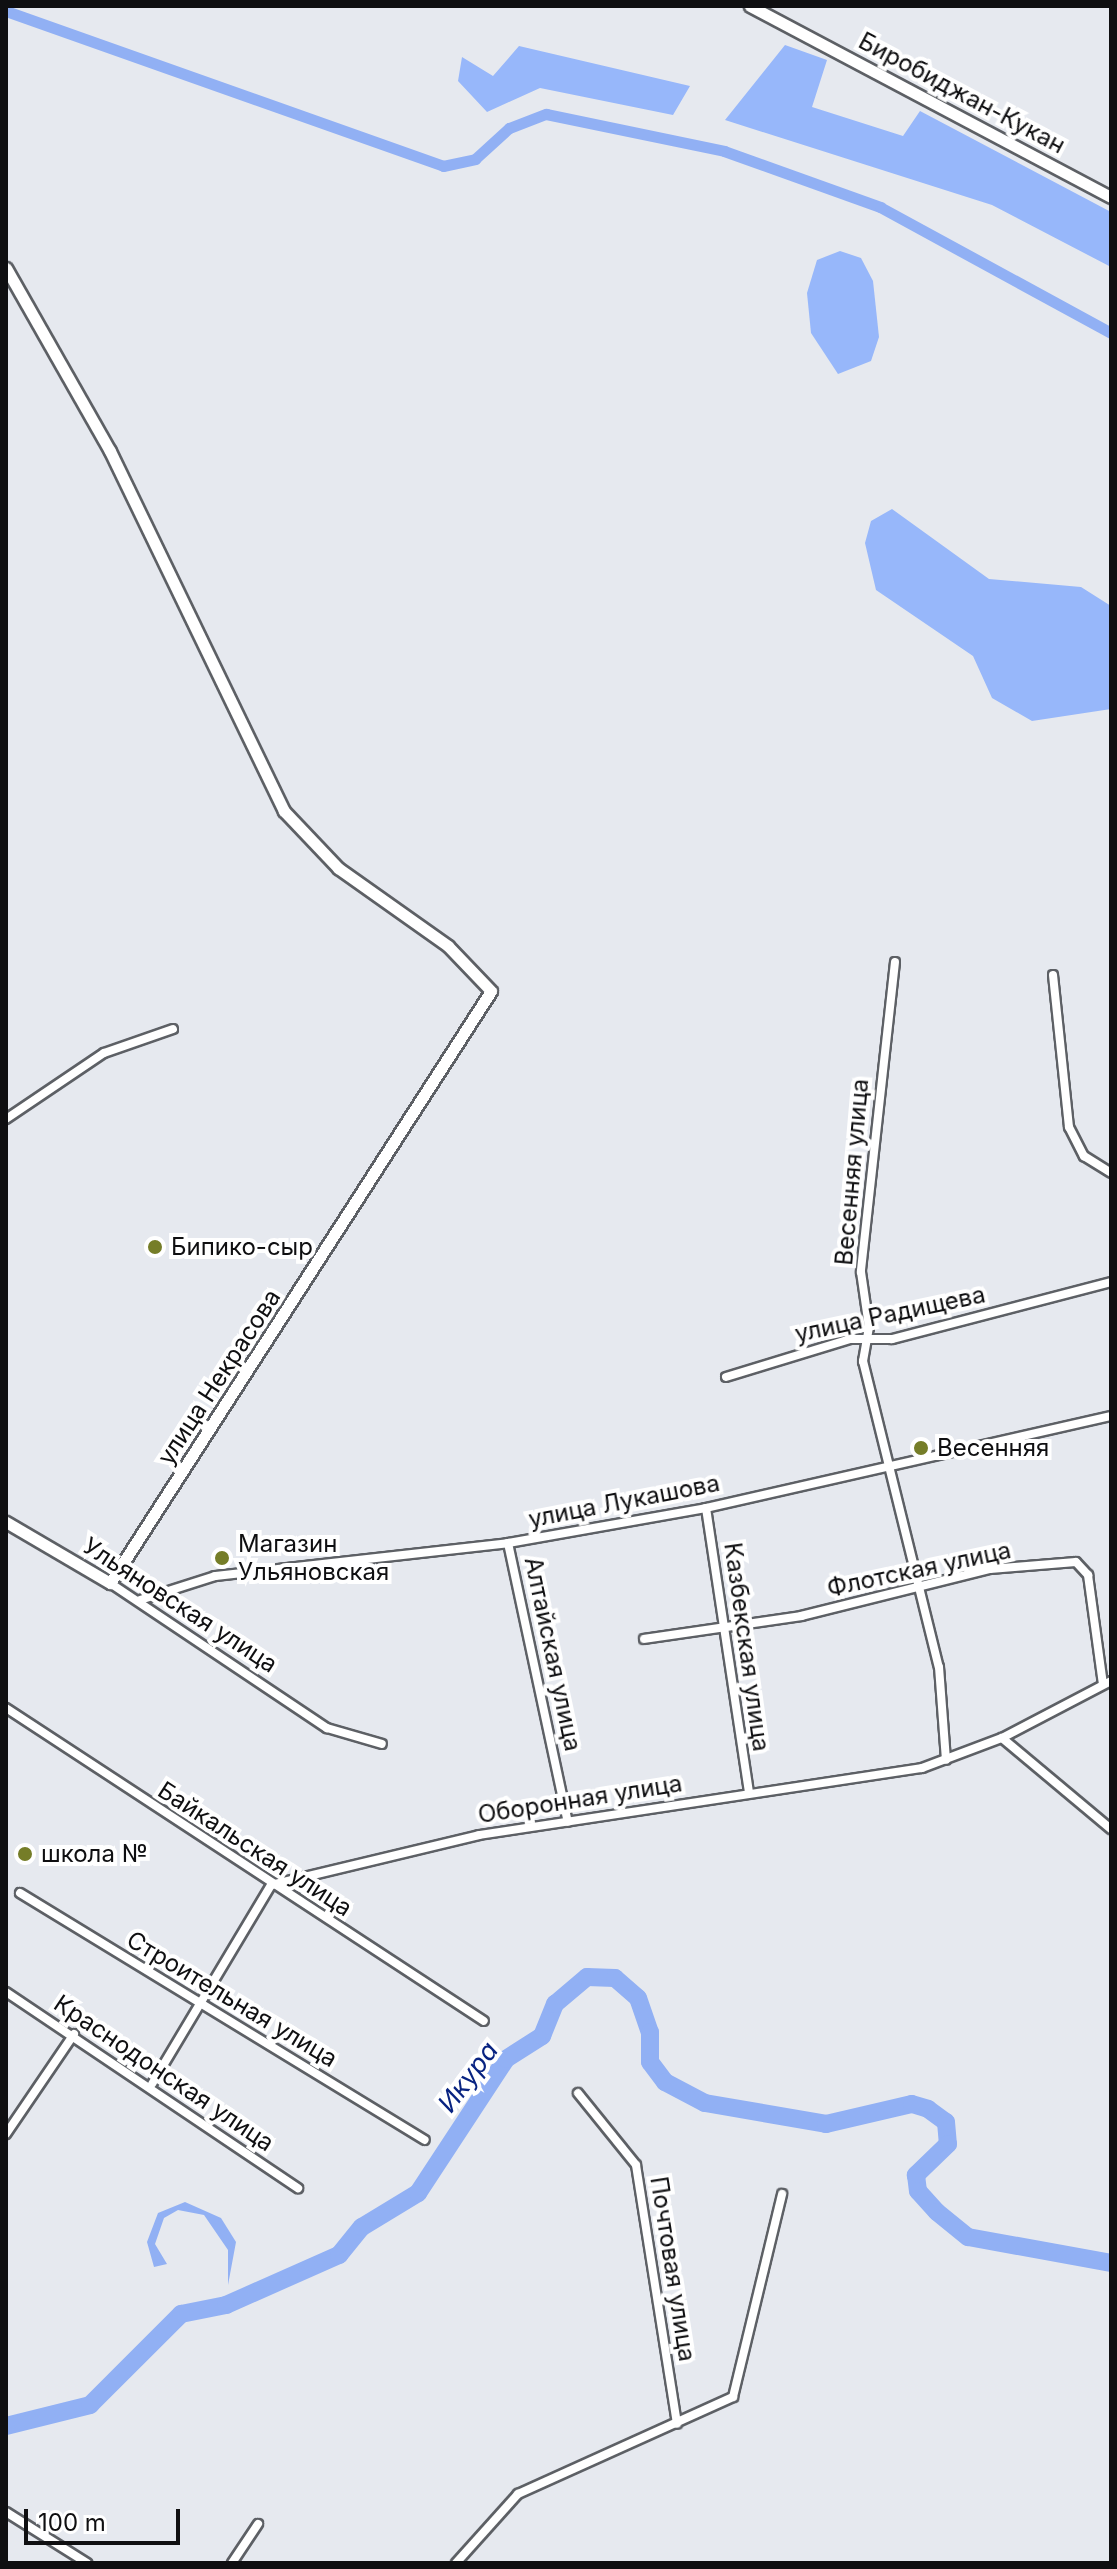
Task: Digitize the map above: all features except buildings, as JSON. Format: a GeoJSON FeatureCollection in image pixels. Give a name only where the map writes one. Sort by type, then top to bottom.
{"type":"FeatureCollection","features":[{"type":"Feature","properties":{"kind":"street","name":"Биробиджан-Кукан"},"geometry":{"type":"LineString","coordinates":[[750,6],[1111,197]]}},
{"type":"Feature","properties":{"kind":"street","name":"улица Некрасова"},"geometry":{"type":"LineString","coordinates":[[6,268],[110,451],[284,811],[338,868],[437,937],[491,991],[110,1583]]}},
{"type":"Feature","properties":{"kind":"street","name":"Весенняя улица"},"geometry":{"type":"LineString","coordinates":[[895,962],[861,1272],[867,1344],[865,1379],[939,1667],[946,1760]]}},
{"type":"Feature","properties":{"kind":"street"},"geometry":{"type":"LineString","coordinates":[[1053,975],[1069,1127],[1084,1156],[1111,1173]]}},
{"type":"Feature","properties":{"kind":"street"},"geometry":{"type":"LineString","coordinates":[[6,1119],[104,1053],[173,1029]]}},
{"type":"Feature","properties":{"kind":"street","name":"улица Радищева"},"geometry":{"type":"LineString","coordinates":[[726,1377],[850,1339],[867,1344],[1111,1282]]}},
{"type":"Feature","properties":{"kind":"street","name":"улица Лукашова"},"geometry":{"type":"LineString","coordinates":[[140,1600],[215,1576],[508,1543],[706,1508],[1111,1416]]}},
{"type":"Feature","properties":{"kind":"street","name":"Казбекская улица"},"geometry":{"type":"LineString","coordinates":[[706,1508],[749,1792]]}},
{"type":"Feature","properties":{"kind":"street","name":"Ульяновская улица"},"geometry":{"type":"LineString","coordinates":[[6,1522],[140,1600],[327,1728],[382,1744]]}},
{"type":"Feature","properties":{"kind":"street","name":"Алтайская улица"},"geometry":{"type":"LineString","coordinates":[[508,1543],[568,1822]]}},
{"type":"Feature","properties":{"kind":"street","name":"Флотская улица"},"geometry":{"type":"LineString","coordinates":[[644,1639],[921,1589],[990,1569],[1084,1565],[1107,1682]]}},
{"type":"Feature","properties":{"kind":"street","name":"Оборонная улица"},"geometry":{"type":"LineString","coordinates":[[271,1885],[568,1822],[946,1760],[1002,1738],[1107,1682]]}},
{"type":"Feature","properties":{"kind":"street","name":"Байкальская улица"},"geometry":{"type":"LineString","coordinates":[[6,1708],[271,1885],[484,2021]]}},
{"type":"Feature","properties":{"kind":"street"},"geometry":{"type":"LineString","coordinates":[[1002,1738],[1111,1829]]}},
{"type":"Feature","properties":{"kind":"street"},"geometry":{"type":"LineString","coordinates":[[152,2084],[271,1885]]}},
{"type":"Feature","properties":{"kind":"street","name":"Строительная улица"},"geometry":{"type":"LineString","coordinates":[[20,1893],[424,2140]]}},
{"type":"Feature","properties":{"kind":"street","name":"Краснодонская улица"},"geometry":{"type":"LineString","coordinates":[[6,1992],[152,2084],[298,2188]]}},
{"type":"Feature","properties":{"kind":"street"},"geometry":{"type":"LineString","coordinates":[[6,2134],[74,2034]]}},
{"type":"Feature","properties":{"kind":"street","name":"Почтовая улица"},"geometry":{"type":"LineString","coordinates":[[578,2093],[636,2165],[677,2424]]}},
{"type":"Feature","properties":{"kind":"street"},"geometry":{"type":"LineString","coordinates":[[456,2563],[518,2494],[733,2397],[782,2194]]}},
{"type":"Feature","properties":{"kind":"street"},"geometry":{"type":"LineString","coordinates":[[6,2512],[87,2563]]}},
{"type":"Feature","properties":{"kind":"street"},"geometry":{"type":"LineString","coordinates":[[232,2563],[258,2524]]}},
{"type":"Feature","properties":{"kind":"shaded area"},"geometry":{"type":"Polygon","coordinates":[[[785,45],[827,60],[812,107],[903,136],[920,111],[1111,212],[1111,267],[992,205],[725,120],[785,45]]]}},
{"type":"Feature","properties":{"kind":"shaded area"},"geometry":{"type":"Polygon","coordinates":[[[519,46],[690,86],[673,115],[540,88],[487,112],[458,81],[462,57],[493,76],[519,46]]]}},
{"type":"Feature","properties":{"kind":"shaded area"},"geometry":{"type":"Polygon","coordinates":[[[840,251],[861,258],[873,281],[879,337],[871,361],[838,374],[811,333],[807,293],[817,260],[840,251]]]}},
{"type":"Feature","properties":{"kind":"shaded area"},"geometry":{"type":"Polygon","coordinates":[[[892,509],[989,579],[1081,587],[1111,606],[1111,709],[1032,721],[992,698],[973,656],[876,590],[865,543],[871,521],[892,509]]]}},
{"type":"Feature","properties":{"kind":"shaded area"},"geometry":{"type":"Polygon","coordinates":[[[185,2202],[221,2218],[236,2242],[228,2285],[228,2250],[204,2215],[178,2210],[164,2218],[155,2244],[167,2264],[154,2267],[147,2242],[158,2213],[185,2202]]]}},
{"type":"Feature","properties":{"kind":"waterway"},"geometry":{"type":"LineString","coordinates":[[6,11],[443,166],[475,159],[509,128],[546,114],[724,151],[880,207],[1111,333]]}},
{"type":"Feature","properties":{"kind":"waterway","name":"Икура"},"geometry":{"type":"LineString","coordinates":[[6,2426],[90,2405],[181,2314],[226,2305],[339,2255],[362,2227],[418,2193],[506,2059],[542,2036],[555,2004],[587,1977],[615,1978],[638,1998],[650,2032],[650,2062],[665,2082],[705,2103],[826,2124],[912,2104],[928,2109],[946,2122],[948,2144],[916,2175],[918,2191],[937,2212],[968,2237],[1111,2263]]}},
{"type":"Feature","properties":{"kind":"place","name":"Бипико-сыр"},"geometry":{"type":"Point","coordinates":[155,1247]}},
{"type":"Feature","properties":{"kind":"place","name":"Весенняя"},"geometry":{"type":"Point","coordinates":[921,1448]}},
{"type":"Feature","properties":{"kind":"place","name":"Магазин Ульяновская"},"geometry":{"type":"Point","coordinates":[222,1558]}},
{"type":"Feature","properties":{"kind":"place","name":"школа №"},"geometry":{"type":"Point","coordinates":[25,1854]}}]}
